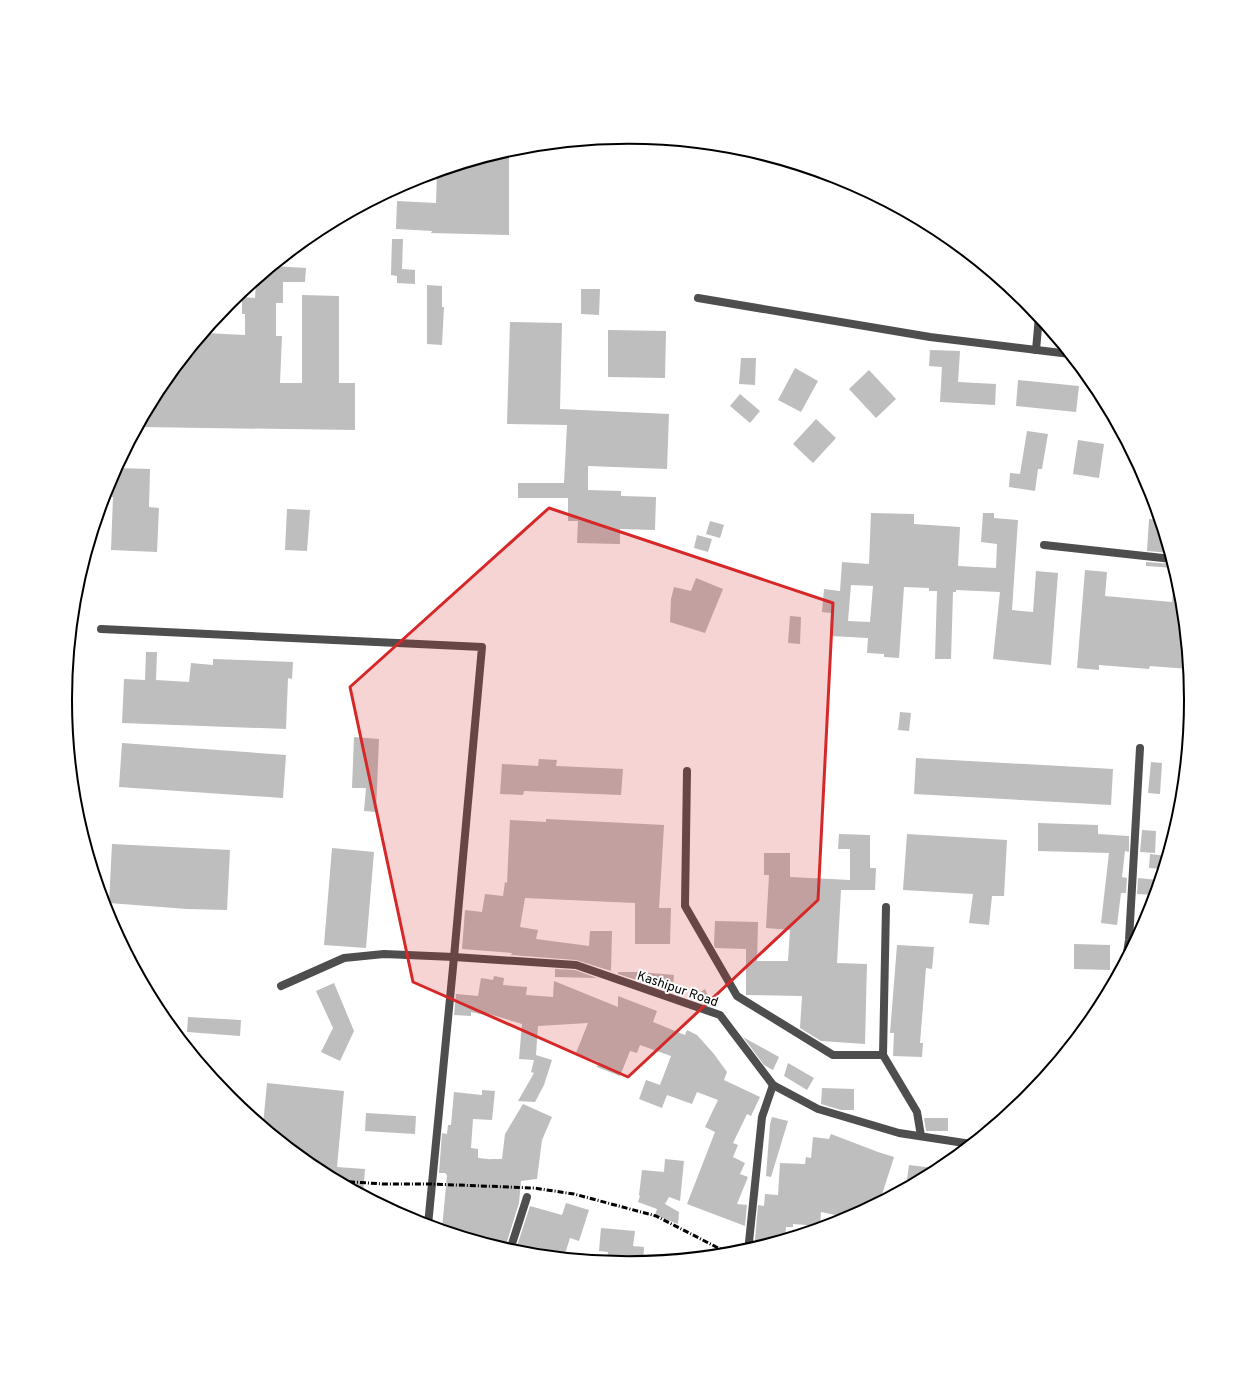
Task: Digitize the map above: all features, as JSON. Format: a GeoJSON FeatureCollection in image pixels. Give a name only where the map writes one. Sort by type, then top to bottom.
{"type":"FeatureCollection","features":[{"type":"Feature","properties":{"kind":"street"},"geometry":{"type":"LineString","coordinates":[[698,298],[930,337],[1064,353]]}},
{"type":"Feature","properties":{"kind":"street"},"geometry":{"type":"LineString","coordinates":[[1036,350],[1038,324]]}},
{"type":"Feature","properties":{"kind":"street"},"geometry":{"type":"LineString","coordinates":[[1044,544],[1167,558]]}},
{"type":"Feature","properties":{"kind":"street"},"geometry":{"type":"LineString","coordinates":[[101,629],[482,647],[429,1219]]}},
{"type":"Feature","properties":{"kind":"street"},"geometry":{"type":"LineString","coordinates":[[1132,937],[1140,748]]}},
{"type":"Feature","properties":{"kind":"street"},"geometry":{"type":"LineString","coordinates":[[687,771],[685,906],[737,996],[833,1055],[883,1055]]}},
{"type":"Feature","properties":{"kind":"street"},"geometry":{"type":"LineString","coordinates":[[886,907],[883,1055],[917,1112],[921,1136]]}},
{"type":"Feature","properties":{"kind":"street","name":"Kashipur Road"},"geometry":{"type":"LineString","coordinates":[[281,986],[344,958],[384,954],[576,965],[720,1014],[773,1085],[818,1109],[899,1133],[963,1145]]}},
{"type":"Feature","properties":{"kind":"street"},"geometry":{"type":"LineString","coordinates":[[749,1242],[762,1117],[773,1085]]}},
{"type":"Feature","properties":{"kind":"street"},"geometry":{"type":"LineString","coordinates":[[512,1244],[527,1197]]}},
{"type":"Feature","properties":{"kind":"highlighted area"},"geometry":{"type":"Polygon","coordinates":[[[549,508],[833,603],[818,900],[628,1077],[413,982],[350,687],[549,508]]]}},
{"type":"Feature","properties":{"kind":"building"},"geometry":{"type":"Polygon","coordinates":[[[509,156],[509,235],[431,233],[432,231],[396,229],[397,201],[436,203],[437,178],[484,162],[509,156]]]}},
{"type":"Feature","properties":{"kind":"building"},"geometry":{"type":"Polygon","coordinates":[[[392,239],[403,239],[402,269],[415,270],[415,284],[397,283],[397,276],[391,275],[392,239]]]}},
{"type":"Feature","properties":{"kind":"building"},"geometry":{"type":"Polygon","coordinates":[[[280,266],[306,268],[305,282],[283,282],[283,303],[276,303],[276,336],[282,336],[280,383],[302,383],[302,295],[339,296],[339,383],[355,383],[355,430],[144,427],[166,391],[187,361],[210,333],[245,335],[245,314],[242,314],[242,300],[245,297],[255,298],[256,288],[280,266]]]}},
{"type":"Feature","properties":{"kind":"building"},"geometry":{"type":"Polygon","coordinates":[[[427,285],[442,286],[442,307],[444,307],[442,345],[427,344],[427,285]]]}},
{"type":"Feature","properties":{"kind":"building"},"geometry":{"type":"Polygon","coordinates":[[[581,289],[600,289],[599,315],[581,314],[581,289]]]}},
{"type":"Feature","properties":{"kind":"building"},"geometry":{"type":"Polygon","coordinates":[[[510,322],[562,323],[560,409],[669,414],[667,469],[588,466],[588,490],[621,491],[621,496],[656,497],[655,530],[620,529],[620,544],[577,543],[578,521],[568,521],[568,498],[518,498],[518,483],[564,483],[567,425],[507,424],[510,322]]]}},
{"type":"Feature","properties":{"kind":"building"},"geometry":{"type":"Polygon","coordinates":[[[608,330],[666,331],[665,378],[608,377],[608,330]]]}},
{"type":"Feature","properties":{"kind":"building"},"geometry":{"type":"Polygon","coordinates":[[[930,350],[960,351],[958,382],[996,384],[995,405],[940,402],[942,367],[929,366],[930,350]]]}},
{"type":"Feature","properties":{"kind":"building"},"geometry":{"type":"Polygon","coordinates":[[[741,358],[756,358],[755,385],[739,384],[741,358]]]}},
{"type":"Feature","properties":{"kind":"building"},"geometry":{"type":"Polygon","coordinates":[[[795,368],[818,381],[801,412],[778,400],[795,368]]]}},
{"type":"Feature","properties":{"kind":"building"},"geometry":{"type":"Polygon","coordinates":[[[869,370],[896,399],[876,418],[849,389],[869,370]]]}},
{"type":"Feature","properties":{"kind":"building"},"geometry":{"type":"Polygon","coordinates":[[[1018,380],[1079,386],[1076,412],[1016,406],[1018,380]]]}},
{"type":"Feature","properties":{"kind":"building"},"geometry":{"type":"Polygon","coordinates":[[[740,394],[760,411],[750,423],[730,406],[740,394]]]}},
{"type":"Feature","properties":{"kind":"building"},"geometry":{"type":"Polygon","coordinates":[[[816,419],[836,438],[813,463],[793,444],[816,419]]]}},
{"type":"Feature","properties":{"kind":"building"},"geometry":{"type":"Polygon","coordinates":[[[1027,431],[1048,434],[1042,469],[1038,469],[1035,491],[1009,487],[1010,473],[1020,474],[1027,431]]]}},
{"type":"Feature","properties":{"kind":"building"},"geometry":{"type":"Polygon","coordinates":[[[1078,440],[1104,444],[1099,478],[1073,474],[1078,440]]]}},
{"type":"Feature","properties":{"kind":"building"},"geometry":{"type":"Polygon","coordinates":[[[123,468],[150,469],[149,507],[159,508],[157,552],[111,550],[113,497],[110,497],[123,468]]]}},
{"type":"Feature","properties":{"kind":"building"},"geometry":{"type":"Polygon","coordinates":[[[287,509],[310,510],[307,551],[285,550],[287,509]]]}},
{"type":"Feature","properties":{"kind":"building"},"geometry":{"type":"Polygon","coordinates":[[[871,513],[914,514],[914,524],[960,527],[958,566],[996,568],[997,544],[981,542],[983,513],[994,513],[994,518],[1018,520],[1012,610],[1033,612],[1036,571],[1058,573],[1051,665],[993,659],[1000,592],[956,590],[956,592],[953,592],[951,659],[935,659],[937,591],[929,591],[929,588],[904,587],[899,658],[884,657],[884,654],[867,653],[868,638],[830,636],[831,613],[822,612],[824,589],[840,591],[842,562],[869,564],[871,513]],[[851,585],[848,621],[870,622],[873,586],[851,585]]]}},
{"type":"Feature","properties":{"kind":"building"},"geometry":{"type":"Polygon","coordinates":[[[1149,519],[1154,519],[1165,553],[1147,551],[1149,519]]]}},
{"type":"Feature","properties":{"kind":"building"},"geometry":{"type":"Polygon","coordinates":[[[710,521],[724,525],[720,538],[706,534],[710,521]]]}},
{"type":"Feature","properties":{"kind":"building"},"geometry":{"type":"Polygon","coordinates":[[[697,535],[712,539],[708,552],[694,548],[697,535]]]}},
{"type":"Feature","properties":{"kind":"building"},"geometry":{"type":"Polygon","coordinates":[[[1146,562],[1168,564],[1169,568],[1146,566],[1146,562]]]}},
{"type":"Feature","properties":{"kind":"building"},"geometry":{"type":"Polygon","coordinates":[[[1085,570],[1107,572],[1105,596],[1172,602],[1173,588],[1180,627],[1184,669],[1150,666],[1149,669],[1099,665],[1099,670],[1077,668],[1085,570]]]}},
{"type":"Feature","properties":{"kind":"building"},"geometry":{"type":"Polygon","coordinates":[[[696,578],[723,589],[705,633],[670,622],[671,599],[674,587],[691,591],[696,578]]]}},
{"type":"Feature","properties":{"kind":"building"},"geometry":{"type":"Polygon","coordinates":[[[790,616],[801,617],[800,644],[788,643],[790,616]]]}},
{"type":"Feature","properties":{"kind":"building"},"geometry":{"type":"Polygon","coordinates":[[[146,652],[157,652],[156,680],[189,682],[191,663],[213,665],[213,659],[293,662],[292,679],[288,678],[286,729],[122,723],[124,679],[145,680],[146,652]]]}},
{"type":"Feature","properties":{"kind":"building"},"geometry":{"type":"Polygon","coordinates":[[[900,712],[911,713],[909,731],[898,730],[900,712]]]}},
{"type":"Feature","properties":{"kind":"building"},"geometry":{"type":"Polygon","coordinates":[[[354,737],[379,739],[376,812],[364,811],[366,788],[352,788],[354,737]]]}},
{"type":"Feature","properties":{"kind":"building"},"geometry":{"type":"Polygon","coordinates":[[[122,743],[286,755],[283,798],[119,787],[122,743]]]}},
{"type":"Feature","properties":{"kind":"building"},"geometry":{"type":"Polygon","coordinates":[[[916,758],[1113,769],[1111,805],[914,794],[916,758]]]}},
{"type":"Feature","properties":{"kind":"building"},"geometry":{"type":"Polygon","coordinates":[[[539,759],[557,760],[556,766],[623,769],[621,795],[524,791],[523,795],[500,794],[502,764],[538,766],[539,759]]]}},
{"type":"Feature","properties":{"kind":"building"},"geometry":{"type":"Polygon","coordinates":[[[1151,762],[1162,763],[1160,794],[1148,793],[1151,762]]]}},
{"type":"Feature","properties":{"kind":"building"},"geometry":{"type":"Polygon","coordinates":[[[546,819],[664,825],[659,908],[671,908],[670,944],[635,944],[635,903],[525,898],[520,927],[538,930],[536,939],[589,946],[590,931],[612,931],[611,971],[576,960],[511,955],[512,953],[462,949],[465,910],[482,912],[485,894],[503,896],[505,882],[507,883],[510,820],[546,822],[546,819]]]}},
{"type":"Feature","properties":{"kind":"building"},"geometry":{"type":"Polygon","coordinates":[[[1038,823],[1098,825],[1098,834],[1129,836],[1129,852],[1125,851],[1122,877],[1127,878],[1126,893],[1121,893],[1117,925],[1101,923],[1109,853],[1038,851],[1038,823]]]}},
{"type":"Feature","properties":{"kind":"building"},"geometry":{"type":"Polygon","coordinates":[[[1142,830],[1156,831],[1155,853],[1140,852],[1142,830]]]}},
{"type":"Feature","properties":{"kind":"building"},"geometry":{"type":"Polygon","coordinates":[[[839,834],[870,835],[870,868],[876,868],[875,890],[841,890],[837,963],[867,964],[865,1044],[821,1041],[800,1028],[802,996],[746,995],[746,949],[715,948],[714,945],[715,921],[758,922],[757,961],[788,961],[790,930],[766,928],[769,875],[764,875],[764,853],[790,853],[790,877],[850,880],[850,849],[838,849],[839,834]]]}},
{"type":"Feature","properties":{"kind":"building"},"geometry":{"type":"Polygon","coordinates":[[[907,834],[1007,840],[1004,896],[992,896],[989,925],[969,923],[973,894],[903,890],[907,834]]]}},
{"type":"Feature","properties":{"kind":"building"},"geometry":{"type":"Polygon","coordinates":[[[112,844],[230,850],[227,910],[187,909],[111,903],[109,899],[112,844]]]}},
{"type":"Feature","properties":{"kind":"building"},"geometry":{"type":"Polygon","coordinates":[[[332,848],[374,852],[366,948],[324,945],[332,848]]]}},
{"type":"Feature","properties":{"kind":"building"},"geometry":{"type":"Polygon","coordinates":[[[1150,854],[1162,855],[1158,869],[1149,868],[1150,854]]]}},
{"type":"Feature","properties":{"kind":"building"},"geometry":{"type":"Polygon","coordinates":[[[1138,878],[1155,880],[1149,895],[1137,894],[1138,878]]]}},
{"type":"Feature","properties":{"kind":"building"},"geometry":{"type":"Polygon","coordinates":[[[1074,944],[1110,945],[1110,970],[1074,969],[1074,944]]]}},
{"type":"Feature","properties":{"kind":"building"},"geometry":{"type":"Polygon","coordinates":[[[897,945],[934,947],[932,969],[926,968],[920,1043],[923,1043],[922,1057],[893,1056],[894,1033],[890,1033],[897,945]]]}},
{"type":"Feature","properties":{"kind":"building"},"geometry":{"type":"Polygon","coordinates":[[[555,969],[575,970],[597,978],[555,977],[555,969]]]}},
{"type":"Feature","properties":{"kind":"building"},"geometry":{"type":"Polygon","coordinates":[[[618,972],[674,975],[673,985],[646,983],[618,974],[618,972]]]}},
{"type":"Feature","properties":{"kind":"building"},"geometry":{"type":"Polygon","coordinates":[[[494,976],[504,978],[503,985],[527,987],[526,995],[553,997],[554,981],[618,1007],[618,996],[657,1011],[653,1022],[685,1035],[687,1030],[697,1035],[714,1054],[727,1072],[724,1080],[760,1097],[751,1116],[747,1114],[733,1143],[738,1145],[733,1157],[745,1163],[740,1174],[748,1177],[737,1204],[747,1205],[745,1226],[687,1204],[715,1132],[705,1127],[718,1100],[697,1092],[692,1104],[667,1095],[662,1108],[639,1099],[646,1080],[660,1085],[671,1056],[640,1045],[637,1053],[630,1051],[620,1076],[597,1067],[599,1062],[576,1053],[588,1023],[538,1026],[536,1055],[552,1060],[544,1085],[535,1102],[518,1101],[534,1073],[531,1072],[534,1060],[519,1059],[522,1024],[486,1013],[485,1015],[471,1012],[471,1016],[454,1015],[456,994],[478,996],[481,978],[493,980],[494,976]]]}},
{"type":"Feature","properties":{"kind":"building"},"geometry":{"type":"Polygon","coordinates":[[[334,983],[354,1031],[340,1061],[321,1052],[333,1028],[316,991],[334,983]]]}},
{"type":"Feature","properties":{"kind":"building"},"geometry":{"type":"Polygon","coordinates":[[[705,989],[713,1007],[700,1002],[696,995],[705,989]]]}},
{"type":"Feature","properties":{"kind":"building"},"geometry":{"type":"Polygon","coordinates":[[[188,1017],[241,1020],[240,1036],[187,1032],[188,1017]]]}},
{"type":"Feature","properties":{"kind":"building"},"geometry":{"type":"Polygon","coordinates":[[[743,1037],[779,1057],[773,1070],[764,1065],[743,1037]]]}},
{"type":"Feature","properties":{"kind":"building"},"geometry":{"type":"Polygon","coordinates":[[[788,1063],[814,1078],[807,1090],[784,1076],[788,1063]]]}},
{"type":"Feature","properties":{"kind":"building"},"geometry":{"type":"Polygon","coordinates":[[[267,1083],[344,1091],[337,1167],[365,1169],[363,1189],[319,1163],[290,1142],[264,1119],[267,1083]]]}},
{"type":"Feature","properties":{"kind":"building"},"geometry":{"type":"Polygon","coordinates":[[[822,1088],[854,1089],[854,1110],[841,1110],[821,1104],[822,1088]]]}},
{"type":"Feature","properties":{"kind":"building"},"geometry":{"type":"Polygon","coordinates":[[[482,1090],[495,1091],[492,1120],[473,1119],[471,1148],[478,1149],[478,1158],[489,1160],[502,1159],[505,1134],[523,1104],[552,1117],[542,1140],[537,1179],[521,1181],[519,1203],[507,1243],[484,1238],[442,1224],[447,1175],[445,1173],[439,1173],[442,1133],[447,1134],[448,1125],[451,1125],[454,1092],[482,1095],[482,1090]]]}},
{"type":"Feature","properties":{"kind":"building"},"geometry":{"type":"Polygon","coordinates":[[[366,1113],[416,1116],[415,1134],[365,1131],[366,1113]]]}},
{"type":"Feature","properties":{"kind":"building"},"geometry":{"type":"Polygon","coordinates":[[[772,1117],[788,1121],[771,1177],[766,1176],[770,1124],[772,1117]]]}},
{"type":"Feature","properties":{"kind":"building"},"geometry":{"type":"Polygon","coordinates":[[[924,1118],[948,1118],[948,1131],[926,1131],[924,1118]]]}},
{"type":"Feature","properties":{"kind":"building"},"geometry":{"type":"Polygon","coordinates":[[[831,1134],[894,1157],[882,1195],[837,1215],[821,1212],[820,1222],[811,1225],[793,1224],[793,1227],[786,1227],[785,1234],[761,1241],[755,1240],[758,1205],[764,1206],[765,1194],[778,1195],[780,1163],[805,1164],[806,1157],[811,1158],[813,1137],[829,1139],[831,1134]]]}},
{"type":"Feature","properties":{"kind":"building"},"geometry":{"type":"Polygon","coordinates":[[[665,1159],[684,1161],[680,1201],[669,1197],[665,1204],[679,1212],[678,1224],[655,1215],[657,1209],[638,1202],[640,1196],[642,1170],[664,1172],[665,1159]]]}},
{"type":"Feature","properties":{"kind":"building"},"geometry":{"type":"Polygon","coordinates":[[[909,1165],[930,1168],[907,1182],[909,1165]]]}},
{"type":"Feature","properties":{"kind":"building"},"geometry":{"type":"Polygon","coordinates":[[[566,1203],[589,1210],[579,1241],[570,1238],[565,1253],[517,1245],[530,1206],[562,1215],[566,1203]]]}},
{"type":"Feature","properties":{"kind":"building"},"geometry":{"type":"Polygon","coordinates":[[[601,1228],[635,1231],[633,1246],[644,1247],[643,1256],[608,1255],[608,1252],[599,1251],[601,1228]]]}},
{"type":"Feature","properties":{"kind":"railway"},"geometry":{"type":"LineString","coordinates":[[350,1182],[534,1188],[574,1194],[656,1216],[720,1249]]}}]}
